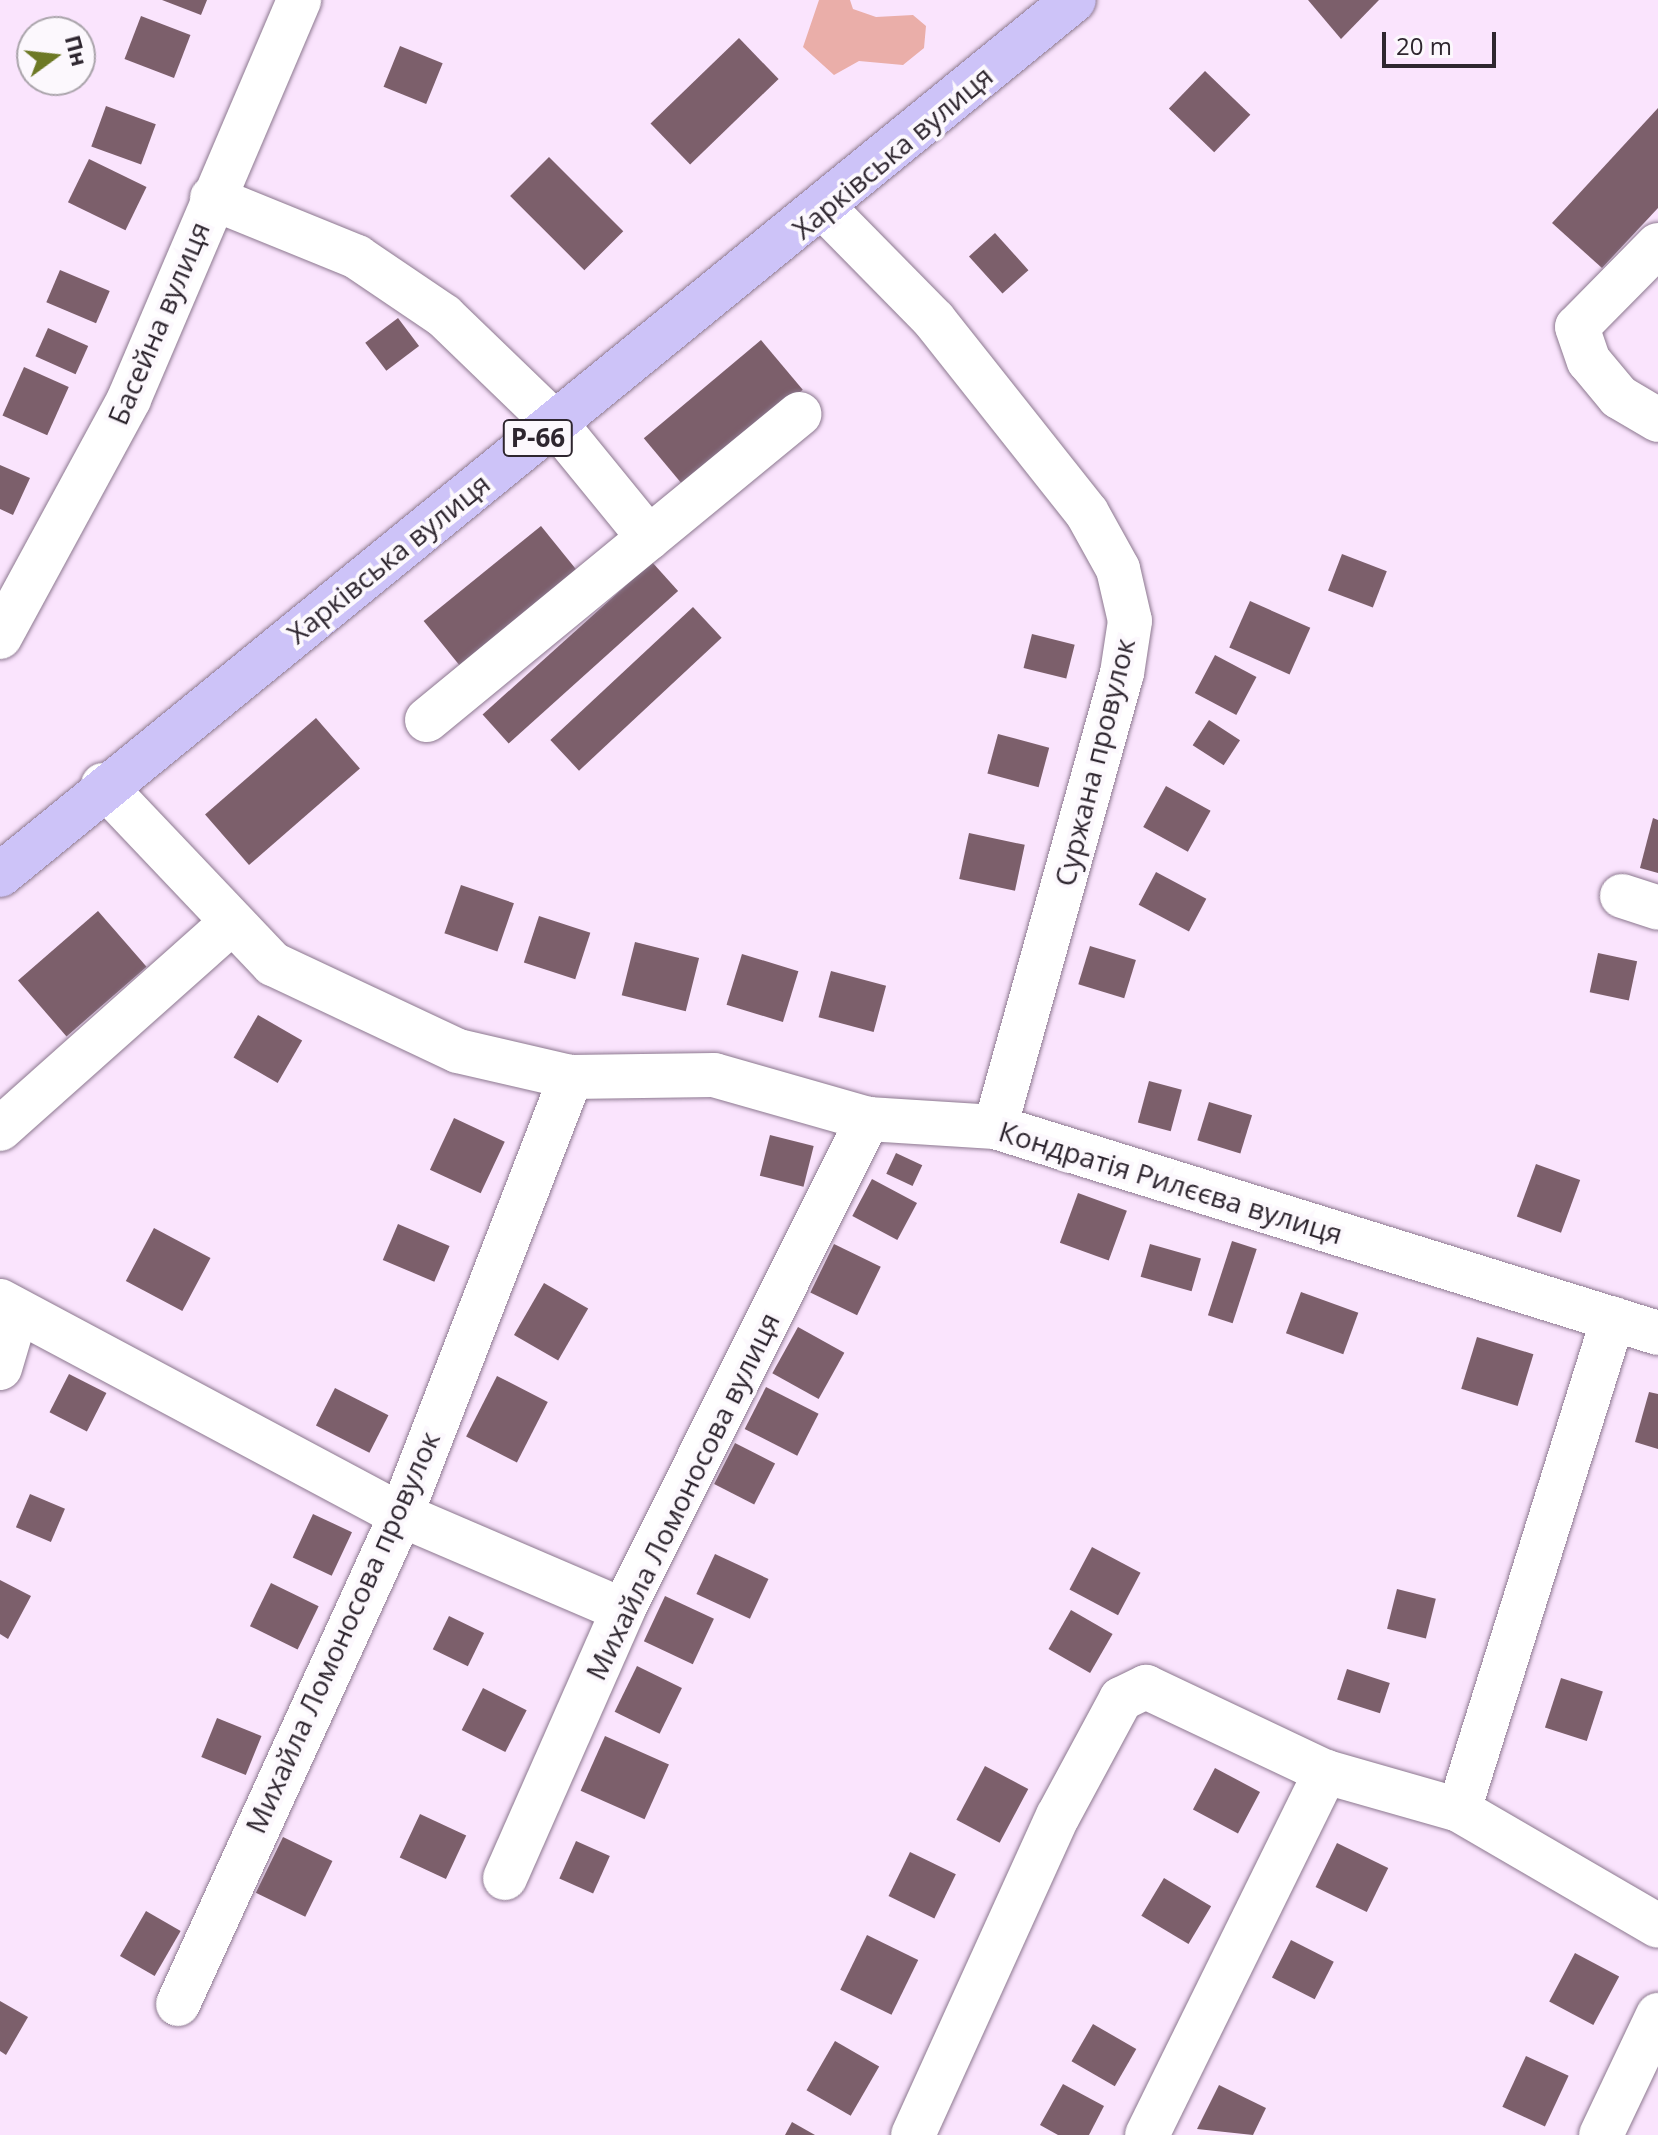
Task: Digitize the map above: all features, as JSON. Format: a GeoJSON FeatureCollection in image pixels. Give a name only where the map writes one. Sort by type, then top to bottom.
{"type":"FeatureCollection","features":[{"type":"Feature","properties":{"kind":"main road","name":"Харківська вулиця"},"geometry":{"type":"LineString","coordinates":[[0,875],[103,785],[824,208],[1074,0]]}},
{"type":"Feature","properties":{"kind":"street","name":"Басейна вулиця"},"geometry":{"type":"LineString","coordinates":[[0,637],[129,399],[212,198],[299,0]]}},
{"type":"Feature","properties":{"kind":"street"},"geometry":{"type":"LineString","coordinates":[[212,198],[357,257],[444,316],[556,424],[649,538]]}},
{"type":"Feature","properties":{"kind":"street","name":"Суржана провулок"},"geometry":{"type":"LineString","coordinates":[[824,208],[934,320],[1087,513],[1118,569],[1130,621],[1122,673],[995,1127]]}},
{"type":"Feature","properties":{"kind":"street"},"geometry":{"type":"LineString","coordinates":[[1658,245],[1577,327],[1589,361],[1619,397],[1658,420]]}},
{"type":"Feature","properties":{"kind":"street"},"geometry":{"type":"LineString","coordinates":[[427,720],[800,414]]}},
{"type":"Feature","properties":{"kind":"street","name":"Кондратія Рилєєва вулиця"},"geometry":{"type":"LineString","coordinates":[[103,785],[230,924],[273,964],[389,1022],[458,1051],[571,1077],[714,1075],[868,1119],[995,1127],[1658,1333]]}},
{"type":"Feature","properties":{"kind":"street"},"geometry":{"type":"LineString","coordinates":[[0,1129],[230,924]]}},
{"type":"Feature","properties":{"kind":"street","name":"Михайла Ломоносова провулок"},"geometry":{"type":"LineString","coordinates":[[178,2004],[401,1515],[571,1077]]}},
{"type":"Feature","properties":{"kind":"street","name":"Михайла Ломоносова вулиця"},"geometry":{"type":"LineString","coordinates":[[505,1878],[623,1610],[868,1119]]}},
{"type":"Feature","properties":{"kind":"street"},"geometry":{"type":"LineString","coordinates":[[0,1368],[8,1308],[401,1515],[623,1610]]}},
{"type":"Feature","properties":{"kind":"street"},"geometry":{"type":"LineString","coordinates":[[1459,1810],[1613,1319]]}},
{"type":"Feature","properties":{"kind":"street"},"geometry":{"type":"LineString","coordinates":[[913,2135],[1058,1816],[1121,1699],[1146,1687],[1187,1701],[1326,1772],[1459,1810],[1658,1926]]}},
{"type":"Feature","properties":{"kind":"street"},"geometry":{"type":"LineString","coordinates":[[1147,2135],[1326,1772]]}},
{"type":"Feature","properties":{"kind":"street"},"geometry":{"type":"LineString","coordinates":[[1601,2135],[1658,2015]]}},
{"type":"Feature","properties":{"kind":"shaded area"},"geometry":{"type":"Polygon","coordinates":[[[819,0],[850,0],[853,9],[876,17],[913,15],[926,26],[924,48],[903,65],[859,61],[834,75],[803,47],[819,0]]]}},
{"type":"Feature","properties":{"kind":"building"},"geometry":{"type":"Polygon","coordinates":[[[162,0],[207,0],[201,15],[162,0]]]}},
{"type":"Feature","properties":{"kind":"building"},"geometry":{"type":"Polygon","coordinates":[[[1308,0],[1379,0],[1341,39],[1308,0]]]}},
{"type":"Feature","properties":{"kind":"building"},"geometry":{"type":"Polygon","coordinates":[[[141,16],[190,35],[174,78],[125,59],[141,16]]]}},
{"type":"Feature","properties":{"kind":"building"},"geometry":{"type":"Polygon","coordinates":[[[739,38],[779,79],[690,164],[651,123],[739,38]]]}},
{"type":"Feature","properties":{"kind":"building"},"geometry":{"type":"Polygon","coordinates":[[[400,46],[443,63],[426,104],[384,87],[400,46]]]}},
{"type":"Feature","properties":{"kind":"building"},"geometry":{"type":"Polygon","coordinates":[[[1205,71],[1250,115],[1214,152],[1169,108],[1205,71]]]}},
{"type":"Feature","properties":{"kind":"building"},"geometry":{"type":"Polygon","coordinates":[[[106,106],[156,124],[141,165],[91,146],[106,106]]]}},
{"type":"Feature","properties":{"kind":"building"},"geometry":{"type":"Polygon","coordinates":[[[1658,108],[1658,208],[1602,268],[1552,223],[1658,108]]]}},
{"type":"Feature","properties":{"kind":"building"},"geometry":{"type":"Polygon","coordinates":[[[549,157],[623,231],[584,270],[510,196],[549,157]]]}},
{"type":"Feature","properties":{"kind":"building"},"geometry":{"type":"Polygon","coordinates":[[[89,159],[147,187],[125,230],[68,202],[89,159]]]}},
{"type":"Feature","properties":{"kind":"building"},"geometry":{"type":"Polygon","coordinates":[[[995,233],[1028,270],[1002,294],[969,256],[995,233]]]}},
{"type":"Feature","properties":{"kind":"building"},"geometry":{"type":"Polygon","coordinates":[[[60,270],[110,291],[96,323],[46,302],[60,270]]]}},
{"type":"Feature","properties":{"kind":"building"},"geometry":{"type":"Polygon","coordinates":[[[398,318],[419,346],[386,371],[365,343],[398,318]]]}},
{"type":"Feature","properties":{"kind":"building"},"geometry":{"type":"Polygon","coordinates":[[[48,328],[88,346],[76,374],[35,356],[48,328]]]}},
{"type":"Feature","properties":{"kind":"building"},"geometry":{"type":"Polygon","coordinates":[[[761,340],[803,390],[686,488],[644,438],[761,340]]]}},
{"type":"Feature","properties":{"kind":"building"},"geometry":{"type":"Polygon","coordinates":[[[24,367],[69,387],[47,435],[2,415],[24,367]]]}},
{"type":"Feature","properties":{"kind":"building"},"geometry":{"type":"Polygon","coordinates":[[[0,465],[30,478],[13,515],[0,509],[0,465]]]}},
{"type":"Feature","properties":{"kind":"building"},"geometry":{"type":"Polygon","coordinates":[[[541,526],[580,574],[463,669],[424,621],[541,526]]]}},
{"type":"Feature","properties":{"kind":"building"},"geometry":{"type":"Polygon","coordinates":[[[1342,554],[1387,571],[1373,608],[1328,590],[1342,554]]]}},
{"type":"Feature","properties":{"kind":"building"},"geometry":{"type":"Polygon","coordinates":[[[652,562],[678,591],[509,744],[483,715],[652,562]]]}},
{"type":"Feature","properties":{"kind":"building"},"geometry":{"type":"Polygon","coordinates":[[[1250,601],[1310,628],[1290,674],[1229,648],[1250,601]]]}},
{"type":"Feature","properties":{"kind":"building"},"geometry":{"type":"Polygon","coordinates":[[[693,607],[722,638],[579,771],[550,740],[693,607]]]}},
{"type":"Feature","properties":{"kind":"building"},"geometry":{"type":"Polygon","coordinates":[[[1032,634],[1075,645],[1066,679],[1024,668],[1032,634]]]}},
{"type":"Feature","properties":{"kind":"building"},"geometry":{"type":"Polygon","coordinates":[[[1215,655],[1256,677],[1236,715],[1195,693],[1215,655]]]}},
{"type":"Feature","properties":{"kind":"building"},"geometry":{"type":"Polygon","coordinates":[[[316,718],[360,769],[249,865],[205,814],[316,718]]]}},
{"type":"Feature","properties":{"kind":"building"},"geometry":{"type":"Polygon","coordinates":[[[1209,720],[1240,740],[1224,765],[1193,745],[1209,720]]]}},
{"type":"Feature","properties":{"kind":"building"},"geometry":{"type":"Polygon","coordinates":[[[998,734],[1049,748],[1039,787],[987,774],[998,734]]]}},
{"type":"Feature","properties":{"kind":"building"},"geometry":{"type":"Polygon","coordinates":[[[1166,786],[1211,811],[1188,852],[1143,827],[1166,786]]]}},
{"type":"Feature","properties":{"kind":"building"},"geometry":{"type":"Polygon","coordinates":[[[1653,818],[1658,820],[1658,873],[1640,868],[1653,818]]]}},
{"type":"Feature","properties":{"kind":"building"},"geometry":{"type":"Polygon","coordinates":[[[969,833],[1025,845],[1015,891],[959,879],[969,833]]]}},
{"type":"Feature","properties":{"kind":"building"},"geometry":{"type":"Polygon","coordinates":[[[1156,872],[1206,899],[1189,931],[1139,905],[1156,872]]]}},
{"type":"Feature","properties":{"kind":"building"},"geometry":{"type":"Polygon","coordinates":[[[461,885],[514,903],[497,951],[444,933],[461,885]]]}},
{"type":"Feature","properties":{"kind":"building"},"geometry":{"type":"Polygon","coordinates":[[[98,911],[147,967],[67,1036],[18,981],[98,911]]]}},
{"type":"Feature","properties":{"kind":"building"},"geometry":{"type":"Polygon","coordinates":[[[539,916],[590,933],[575,979],[524,963],[539,916]]]}},
{"type":"Feature","properties":{"kind":"building"},"geometry":{"type":"Polygon","coordinates":[[[635,942],[699,958],[686,1011],[622,995],[635,942]]]}},
{"type":"Feature","properties":{"kind":"building"},"geometry":{"type":"Polygon","coordinates":[[[1090,946],[1136,960],[1124,998],[1078,984],[1090,946]]]}},
{"type":"Feature","properties":{"kind":"building"},"geometry":{"type":"Polygon","coordinates":[[[1598,953],[1637,961],[1629,1000],[1590,992],[1598,953]]]}},
{"type":"Feature","properties":{"kind":"building"},"geometry":{"type":"Polygon","coordinates":[[[742,954],[798,971],[783,1022],[727,1005],[742,954]]]}},
{"type":"Feature","properties":{"kind":"building"},"geometry":{"type":"Polygon","coordinates":[[[831,971],[886,986],[874,1032],[819,1017],[831,971]]]}},
{"type":"Feature","properties":{"kind":"building"},"geometry":{"type":"Polygon","coordinates":[[[258,1015],[302,1040],[278,1083],[234,1057],[258,1015]]]}},
{"type":"Feature","properties":{"kind":"building"},"geometry":{"type":"Polygon","coordinates":[[[1149,1081],[1182,1090],[1171,1131],[1138,1123],[1149,1081]]]}},
{"type":"Feature","properties":{"kind":"building"},"geometry":{"type":"Polygon","coordinates":[[[1209,1102],[1252,1115],[1240,1153],[1197,1140],[1209,1102]]]}},
{"type":"Feature","properties":{"kind":"building"},"geometry":{"type":"Polygon","coordinates":[[[454,1118],[505,1142],[481,1193],[430,1170],[454,1118]]]}},
{"type":"Feature","properties":{"kind":"building"},"geometry":{"type":"Polygon","coordinates":[[[770,1135],[814,1146],[804,1187],[760,1176],[770,1135]]]}},
{"type":"Feature","properties":{"kind":"building"},"geometry":{"type":"Polygon","coordinates":[[[896,1153],[922,1165],[913,1186],[886,1174],[896,1153]]]}},
{"type":"Feature","properties":{"kind":"building"},"geometry":{"type":"Polygon","coordinates":[[[1536,1164],[1580,1180],[1561,1233],[1517,1217],[1536,1164]]]}},
{"type":"Feature","properties":{"kind":"building"},"geometry":{"type":"Polygon","coordinates":[[[872,1179],[917,1203],[897,1240],[852,1216],[872,1179]]]}},
{"type":"Feature","properties":{"kind":"building"},"geometry":{"type":"Polygon","coordinates":[[[1078,1193],[1127,1211],[1109,1261],[1060,1243],[1078,1193]]]}},
{"type":"Feature","properties":{"kind":"building"},"geometry":{"type":"Polygon","coordinates":[[[398,1224],[450,1246],[434,1282],[383,1260],[398,1224]]]}},
{"type":"Feature","properties":{"kind":"building"},"geometry":{"type":"Polygon","coordinates":[[[154,1228],[211,1258],[182,1311],[126,1281],[154,1228]]]}},
{"type":"Feature","properties":{"kind":"building"},"geometry":{"type":"Polygon","coordinates":[[[1232,1241],[1257,1249],[1233,1323],[1208,1315],[1232,1241]]]}},
{"type":"Feature","properties":{"kind":"building"},"geometry":{"type":"Polygon","coordinates":[[[834,1244],[881,1267],[857,1315],[810,1293],[834,1244]]]}},
{"type":"Feature","properties":{"kind":"building"},"geometry":{"type":"Polygon","coordinates":[[[1150,1244],[1201,1259],[1192,1291],[1141,1277],[1150,1244]]]}},
{"type":"Feature","properties":{"kind":"building"},"geometry":{"type":"Polygon","coordinates":[[[544,1283],[588,1308],[558,1360],[514,1335],[544,1283]]]}},
{"type":"Feature","properties":{"kind":"building"},"geometry":{"type":"Polygon","coordinates":[[[1301,1292],[1358,1313],[1343,1354],[1286,1333],[1301,1292]]]}},
{"type":"Feature","properties":{"kind":"building"},"geometry":{"type":"Polygon","coordinates":[[[798,1327],[844,1353],[819,1399],[772,1373],[798,1327]]]}},
{"type":"Feature","properties":{"kind":"building"},"geometry":{"type":"Polygon","coordinates":[[[1477,1337],[1533,1354],[1518,1406],[1461,1389],[1477,1337]]]}},
{"type":"Feature","properties":{"kind":"building"},"geometry":{"type":"Polygon","coordinates":[[[69,1374],[106,1393],[87,1431],[49,1412],[69,1374]]]}},
{"type":"Feature","properties":{"kind":"building"},"geometry":{"type":"Polygon","coordinates":[[[497,1376],[548,1402],[517,1462],[466,1437],[497,1376]]]}},
{"type":"Feature","properties":{"kind":"building"},"geometry":{"type":"Polygon","coordinates":[[[766,1387],[819,1414],[797,1456],[745,1429],[766,1387]]]}},
{"type":"Feature","properties":{"kind":"building"},"geometry":{"type":"Polygon","coordinates":[[[335,1388],[388,1415],[369,1453],[316,1425],[335,1388]]]}},
{"type":"Feature","properties":{"kind":"building"},"geometry":{"type":"Polygon","coordinates":[[[1649,1392],[1658,1394],[1658,1449],[1635,1442],[1649,1392]]]}},
{"type":"Feature","properties":{"kind":"building"},"geometry":{"type":"Polygon","coordinates":[[[735,1443],[775,1463],[754,1504],[714,1484],[735,1443]]]}},
{"type":"Feature","properties":{"kind":"building"},"geometry":{"type":"Polygon","coordinates":[[[30,1494],[65,1509],[51,1542],[16,1527],[30,1494]]]}},
{"type":"Feature","properties":{"kind":"building"},"geometry":{"type":"Polygon","coordinates":[[[313,1514],[352,1532],[332,1576],[293,1558],[313,1514]]]}},
{"type":"Feature","properties":{"kind":"building"},"geometry":{"type":"Polygon","coordinates":[[[1092,1547],[1141,1573],[1118,1615],[1069,1589],[1092,1547]]]}},
{"type":"Feature","properties":{"kind":"building"},"geometry":{"type":"Polygon","coordinates":[[[715,1554],[768,1579],[750,1619],[696,1594],[715,1554]]]}},
{"type":"Feature","properties":{"kind":"building"},"geometry":{"type":"Polygon","coordinates":[[[0,1580],[31,1596],[8,1639],[0,1634],[0,1580]]]}},
{"type":"Feature","properties":{"kind":"building"},"geometry":{"type":"Polygon","coordinates":[[[271,1583],[319,1606],[298,1649],[250,1626],[271,1583]]]}},
{"type":"Feature","properties":{"kind":"building"},"geometry":{"type":"Polygon","coordinates":[[[1397,1589],[1436,1599],[1426,1638],[1387,1629],[1397,1589]]]}},
{"type":"Feature","properties":{"kind":"building"},"geometry":{"type":"Polygon","coordinates":[[[665,1596],[714,1619],[693,1664],[644,1641],[665,1596]]]}},
{"type":"Feature","properties":{"kind":"building"},"geometry":{"type":"Polygon","coordinates":[[[1071,1610],[1113,1634],[1090,1673],[1048,1649],[1071,1610]]]}},
{"type":"Feature","properties":{"kind":"building"},"geometry":{"type":"Polygon","coordinates":[[[449,1616],[484,1633],[468,1666],[433,1649],[449,1616]]]}},
{"type":"Feature","properties":{"kind":"building"},"geometry":{"type":"Polygon","coordinates":[[[637,1666],[682,1688],[660,1734],[615,1712],[637,1666]]]}},
{"type":"Feature","properties":{"kind":"building"},"geometry":{"type":"Polygon","coordinates":[[[1347,1669],[1390,1683],[1380,1713],[1337,1699],[1347,1669]]]}},
{"type":"Feature","properties":{"kind":"building"},"geometry":{"type":"Polygon","coordinates":[[[1561,1678],[1603,1692],[1587,1741],[1545,1727],[1561,1678]]]}},
{"type":"Feature","properties":{"kind":"building"},"geometry":{"type":"Polygon","coordinates":[[[483,1688],[527,1710],[505,1752],[462,1730],[483,1688]]]}},
{"type":"Feature","properties":{"kind":"building"},"geometry":{"type":"Polygon","coordinates":[[[217,1718],[262,1736],[246,1775],[201,1757],[217,1718]]]}},
{"type":"Feature","properties":{"kind":"building"},"geometry":{"type":"Polygon","coordinates":[[[605,1736],[669,1764],[645,1819],[581,1791],[605,1736]]]}},
{"type":"Feature","properties":{"kind":"building"},"geometry":{"type":"Polygon","coordinates":[[[985,1766],[1028,1789],[1000,1843],[956,1820],[985,1766]]]}},
{"type":"Feature","properties":{"kind":"building"},"geometry":{"type":"Polygon","coordinates":[[[1215,1768],[1260,1792],[1238,1833],[1193,1809],[1215,1768]]]}},
{"type":"Feature","properties":{"kind":"building"},"geometry":{"type":"Polygon","coordinates":[[[420,1814],[466,1836],[446,1879],[400,1858],[420,1814]]]}},
{"type":"Feature","properties":{"kind":"building"},"geometry":{"type":"Polygon","coordinates":[[[283,1837],[332,1861],[305,1917],[256,1893],[283,1837]]]}},
{"type":"Feature","properties":{"kind":"building"},"geometry":{"type":"Polygon","coordinates":[[[576,1841],[610,1856],[593,1894],[559,1878],[576,1841]]]}},
{"type":"Feature","properties":{"kind":"building"},"geometry":{"type":"Polygon","coordinates":[[[1337,1843],[1388,1868],[1367,1912],[1316,1887],[1337,1843]]]}},
{"type":"Feature","properties":{"kind":"building"},"geometry":{"type":"Polygon","coordinates":[[[910,1852],[956,1874],[934,1918],[889,1896],[910,1852]]]}},
{"type":"Feature","properties":{"kind":"building"},"geometry":{"type":"Polygon","coordinates":[[[1164,1878],[1211,1906],[1188,1944],[1141,1916],[1164,1878]]]}},
{"type":"Feature","properties":{"kind":"building"},"geometry":{"type":"Polygon","coordinates":[[[146,1911],[181,1931],[155,1976],[120,1956],[146,1911]]]}},
{"type":"Feature","properties":{"kind":"building"},"geometry":{"type":"Polygon","coordinates":[[[867,1935],[918,1960],[891,2015],[840,1990],[867,1935]]]}},
{"type":"Feature","properties":{"kind":"building"},"geometry":{"type":"Polygon","coordinates":[[[1291,1940],[1334,1962],[1315,1999],[1272,1977],[1291,1940]]]}},
{"type":"Feature","properties":{"kind":"building"},"geometry":{"type":"Polygon","coordinates":[[[1575,1953],[1619,1976],[1593,2025],[1549,2002],[1575,1953]]]}},
{"type":"Feature","properties":{"kind":"building"},"geometry":{"type":"Polygon","coordinates":[[[0,2001],[28,2017],[6,2055],[0,2051],[0,2001]]]}},
{"type":"Feature","properties":{"kind":"building"},"geometry":{"type":"Polygon","coordinates":[[[1093,2024],[1136,2049],[1115,2086],[1072,2061],[1093,2024]]]}},
{"type":"Feature","properties":{"kind":"building"},"geometry":{"type":"Polygon","coordinates":[[[835,2041],[879,2066],[851,2116],[807,2090],[835,2041]]]}},
{"type":"Feature","properties":{"kind":"building"},"geometry":{"type":"Polygon","coordinates":[[[1526,2056],[1569,2076],[1545,2127],[1502,2107],[1526,2056]]]}},
{"type":"Feature","properties":{"kind":"building"},"geometry":{"type":"Polygon","coordinates":[[[1063,2084],[1104,2106],[1089,2135],[1058,2135],[1040,2125],[1063,2084]]]}},
{"type":"Feature","properties":{"kind":"building"},"geometry":{"type":"Polygon","coordinates":[[[1219,2085],[1266,2108],[1253,2135],[1197,2129],[1219,2085]]]}},
{"type":"Feature","properties":{"kind":"building"},"geometry":{"type":"Polygon","coordinates":[[[792,2122],[815,2135],[785,2135],[792,2122]]]}}]}
